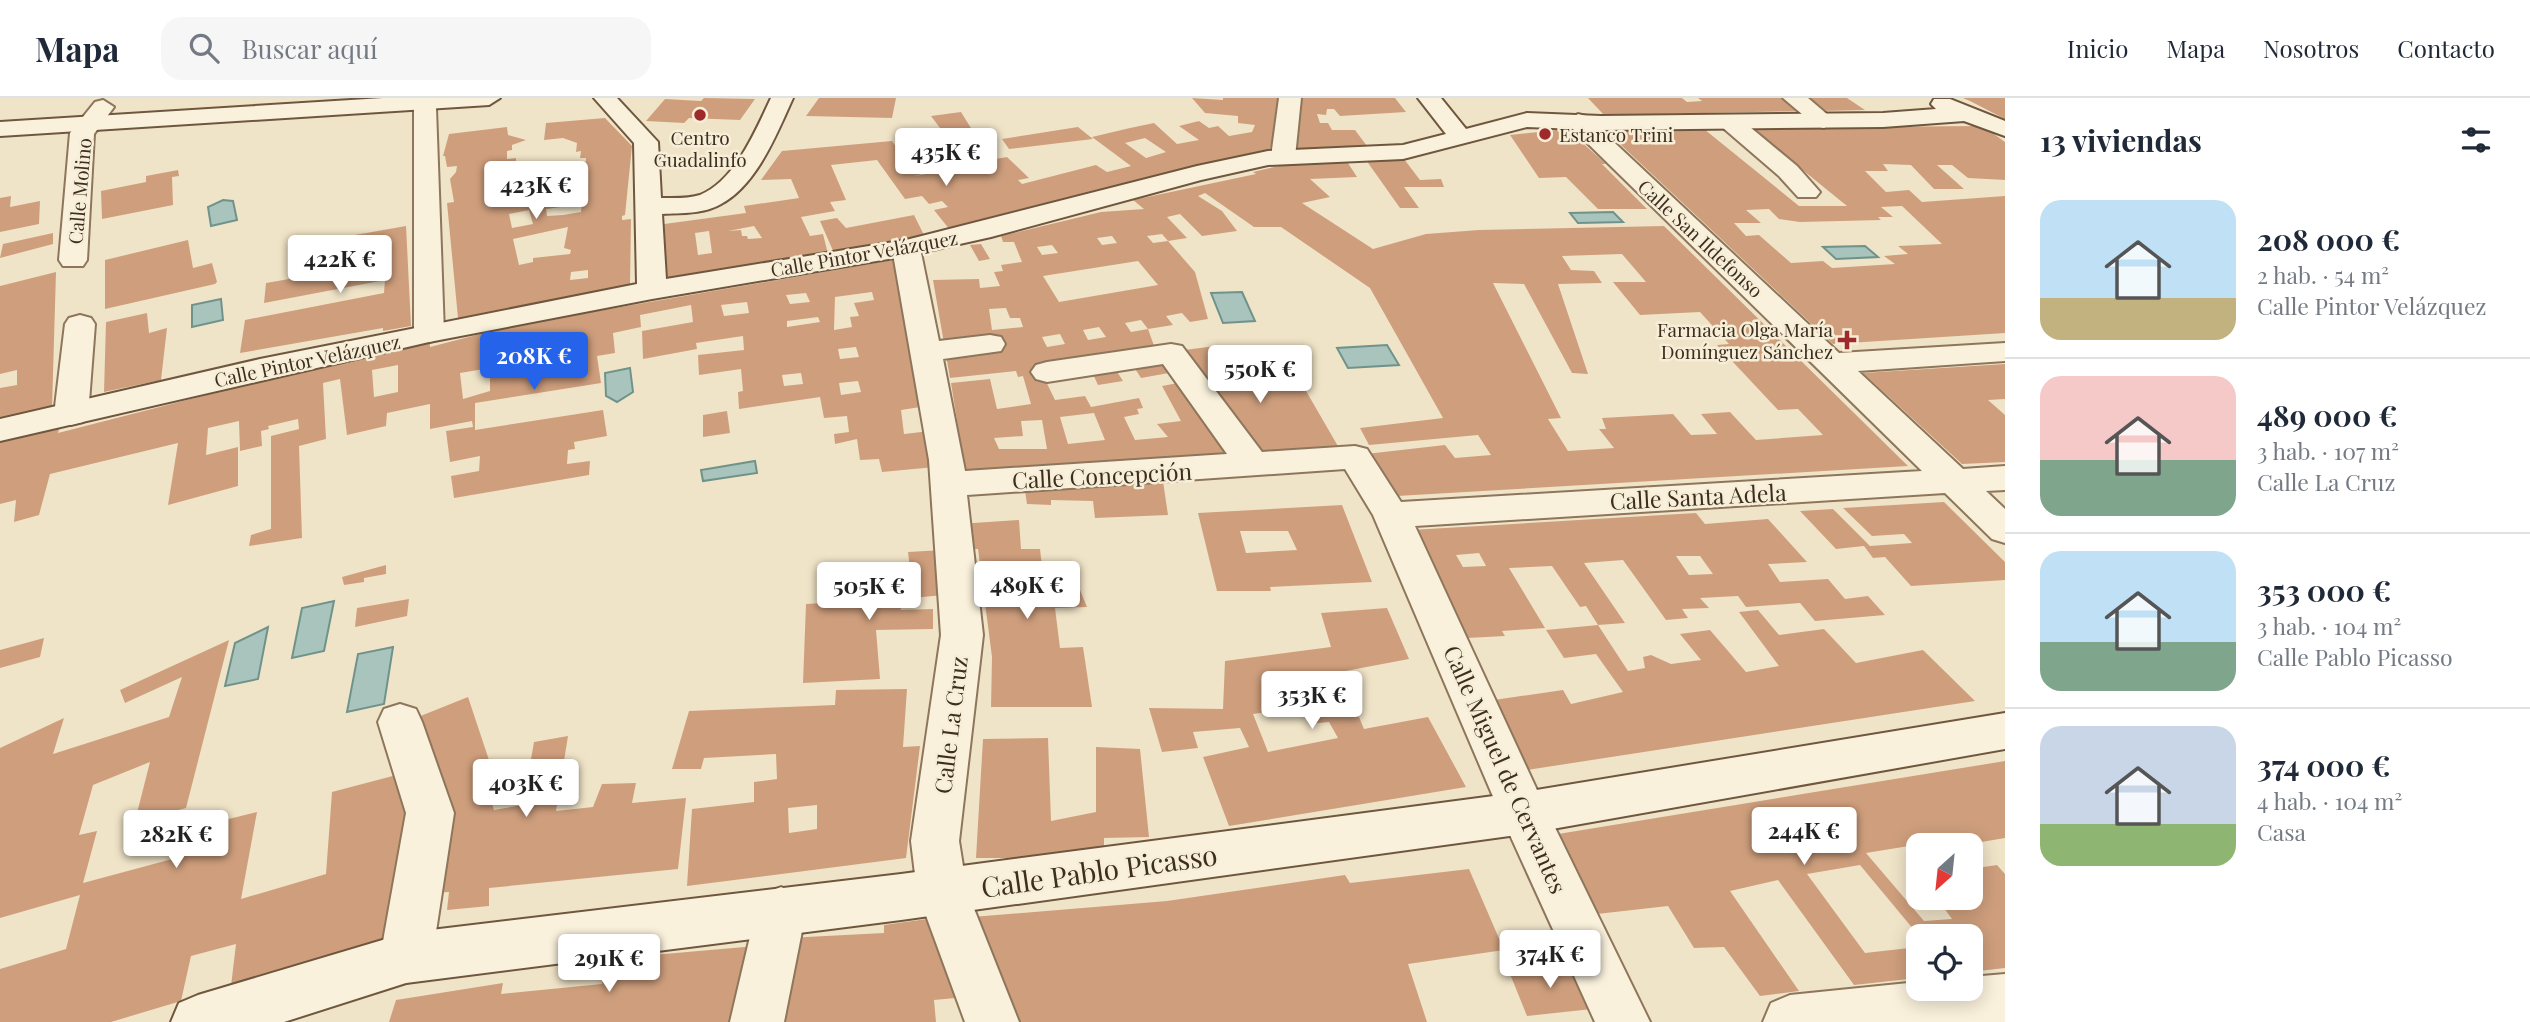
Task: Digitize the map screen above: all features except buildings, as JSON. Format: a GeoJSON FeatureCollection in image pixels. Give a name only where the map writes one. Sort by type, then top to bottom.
{"type":"FeatureCollection","features":[{"type":"Feature","properties":{"kind":"street"},"geometry":{"type":"LineString","coordinates":[[0,129],[241,98]]}},
{"type":"Feature","properties":{"kind":"street"},"geometry":{"type":"LineString","coordinates":[[0,113],[96,116],[489,98]]}},
{"type":"Feature","properties":{"kind":"street"},"geometry":{"type":"LineString","coordinates":[[605,98],[646,142],[645,196],[649,207],[652,290]]}},
{"type":"Feature","properties":{"kind":"street"},"geometry":{"type":"LineString","coordinates":[[649,207],[710,200],[725,189],[764,137],[782,98]]}},
{"type":"Feature","properties":{"kind":"street"},"geometry":{"type":"LineString","coordinates":[[1283,157],[1290,98]]}},
{"type":"Feature","properties":{"kind":"street"},"geometry":{"type":"LineString","coordinates":[[1429,98],[1461,137]]}},
{"type":"Feature","properties":{"kind":"street"},"geometry":{"type":"LineString","coordinates":[[1794,98],[1824,121]]}},
{"type":"Feature","properties":{"kind":"street"},"geometry":{"type":"LineString","coordinates":[[1928,98],[2005,129]]}},
{"type":"Feature","properties":{"kind":"street"},"geometry":{"type":"LineString","coordinates":[[428,100],[429,333]]}},
{"type":"Feature","properties":{"kind":"street","name":"Calle Pintor Velázquez"},"geometry":{"type":"LineString","coordinates":[[0,430],[260,369],[429,333],[652,290],[906,248],[982,231],[1197,173],[1283,157],[1403,152],[1527,120],[1824,121],[1965,114]]}},
{"type":"Feature","properties":{"kind":"street","name":"Calle Molino"},"geometry":{"type":"LineString","coordinates":[[73,260],[82,132],[96,116]]}},
{"type":"Feature","properties":{"kind":"street","name":"Calle San Ildefonso"},"geometry":{"type":"LineString","coordinates":[[1578,121],[2005,530]]}},
{"type":"Feature","properties":{"kind":"street"},"geometry":{"type":"LineString","coordinates":[[1730,122],[1788,171],[1807,192]]}},
{"type":"Feature","properties":{"kind":"street","name":"Calle La Cruz"},"geometry":{"type":"LineString","coordinates":[[906,248],[950,484],[952,547],[962,635],[935,841],[942,891],[992,1022]]}},
{"type":"Feature","properties":{"kind":"street"},"geometry":{"type":"LineString","coordinates":[[71,415],[80,324]]}},
{"type":"Feature","properties":{"kind":"street"},"geometry":{"type":"LineString","coordinates":[[925,352],[990,344]]}},
{"type":"Feature","properties":{"kind":"street"},"geometry":{"type":"LineString","coordinates":[[1833,363],[2005,352]]}},
{"type":"Feature","properties":{"kind":"street"},"geometry":{"type":"LineString","coordinates":[[1047,372],[1171,353],[1254,466]]}},
{"type":"Feature","properties":{"kind":"street","name":"Calle Concepción"},"geometry":{"type":"LineString","coordinates":[[950,484],[1254,466],[1355,457],[1391,515]]}},
{"type":"Feature","properties":{"kind":"street","name":"Calle Santa Adela"},"geometry":{"type":"LineString","coordinates":[[1391,515],[2005,478]]}},
{"type":"Feature","properties":{"kind":"street","name":"Calle Miguel de Cervantes"},"geometry":{"type":"LineString","coordinates":[[1391,515],[1524,813],[1623,1022]]}},
{"type":"Feature","properties":{"kind":"street"},"geometry":{"type":"LineString","coordinates":[[400,722],[430,814],[406,958]]}},
{"type":"Feature","properties":{"kind":"street","name":"Calle Pablo Picasso"},"geometry":{"type":"LineString","coordinates":[[198,1022],[406,958],[942,891],[1524,813],[2005,731]]}},
{"type":"Feature","properties":{"kind":"street"},"geometry":{"type":"LineString","coordinates":[[757,1022],[781,911]]}},
{"type":"Feature","properties":{"kind":"street"},"geometry":{"type":"LineString","coordinates":[[1790,1022],[2005,1001]]}},
{"type":"Feature","properties":{"kind":"water"},"geometry":{"type":"Polygon","coordinates":[[[223,200],[233,201],[237,220],[211,226],[208,207],[223,200]]]}},
{"type":"Feature","properties":{"kind":"water"},"geometry":{"type":"Polygon","coordinates":[[[1613,212],[1623,222],[1578,223],[1570,213],[1613,212]]]}},
{"type":"Feature","properties":{"kind":"water"},"geometry":{"type":"Polygon","coordinates":[[[1865,246],[1878,257],[1836,259],[1823,247],[1865,246]]]}},
{"type":"Feature","properties":{"kind":"water"},"geometry":{"type":"Polygon","coordinates":[[[1242,292],[1255,321],[1223,323],[1211,293],[1242,292]]]}},
{"type":"Feature","properties":{"kind":"water"},"geometry":{"type":"Polygon","coordinates":[[[221,299],[223,320],[192,327],[192,305],[221,299]]]}},
{"type":"Feature","properties":{"kind":"water"},"geometry":{"type":"Polygon","coordinates":[[[1387,345],[1399,365],[1348,368],[1337,348],[1387,345]]]}},
{"type":"Feature","properties":{"kind":"water"},"geometry":{"type":"Polygon","coordinates":[[[630,368],[633,392],[617,402],[606,396],[605,373],[630,368]]]}},
{"type":"Feature","properties":{"kind":"water"},"geometry":{"type":"Polygon","coordinates":[[[755,461],[757,473],[703,481],[701,470],[755,461]]]}},
{"type":"Feature","properties":{"kind":"water"},"geometry":{"type":"Polygon","coordinates":[[[334,601],[324,651],[292,658],[302,608],[334,601]]]}},
{"type":"Feature","properties":{"kind":"water"},"geometry":{"type":"Polygon","coordinates":[[[268,627],[258,679],[225,686],[235,643],[268,627]]]}},
{"type":"Feature","properties":{"kind":"water"},"geometry":{"type":"Polygon","coordinates":[[[393,647],[384,704],[347,712],[358,654],[393,647]]]}},
{"type":"Feature","properties":{"kind":"place","name":"Centro Guadalinfo"},"geometry":{"type":"Point","coordinates":[700,115]}},
{"type":"Feature","properties":{"kind":"place","name":"Estanco Trini"},"geometry":{"type":"Point","coordinates":[1545,134]}},
{"type":"Feature","properties":{"kind":"place","name":"Farmacia Olga María Domínguez Sánchez"},"geometry":{"type":"Point","coordinates":[1847,340]}}]}
